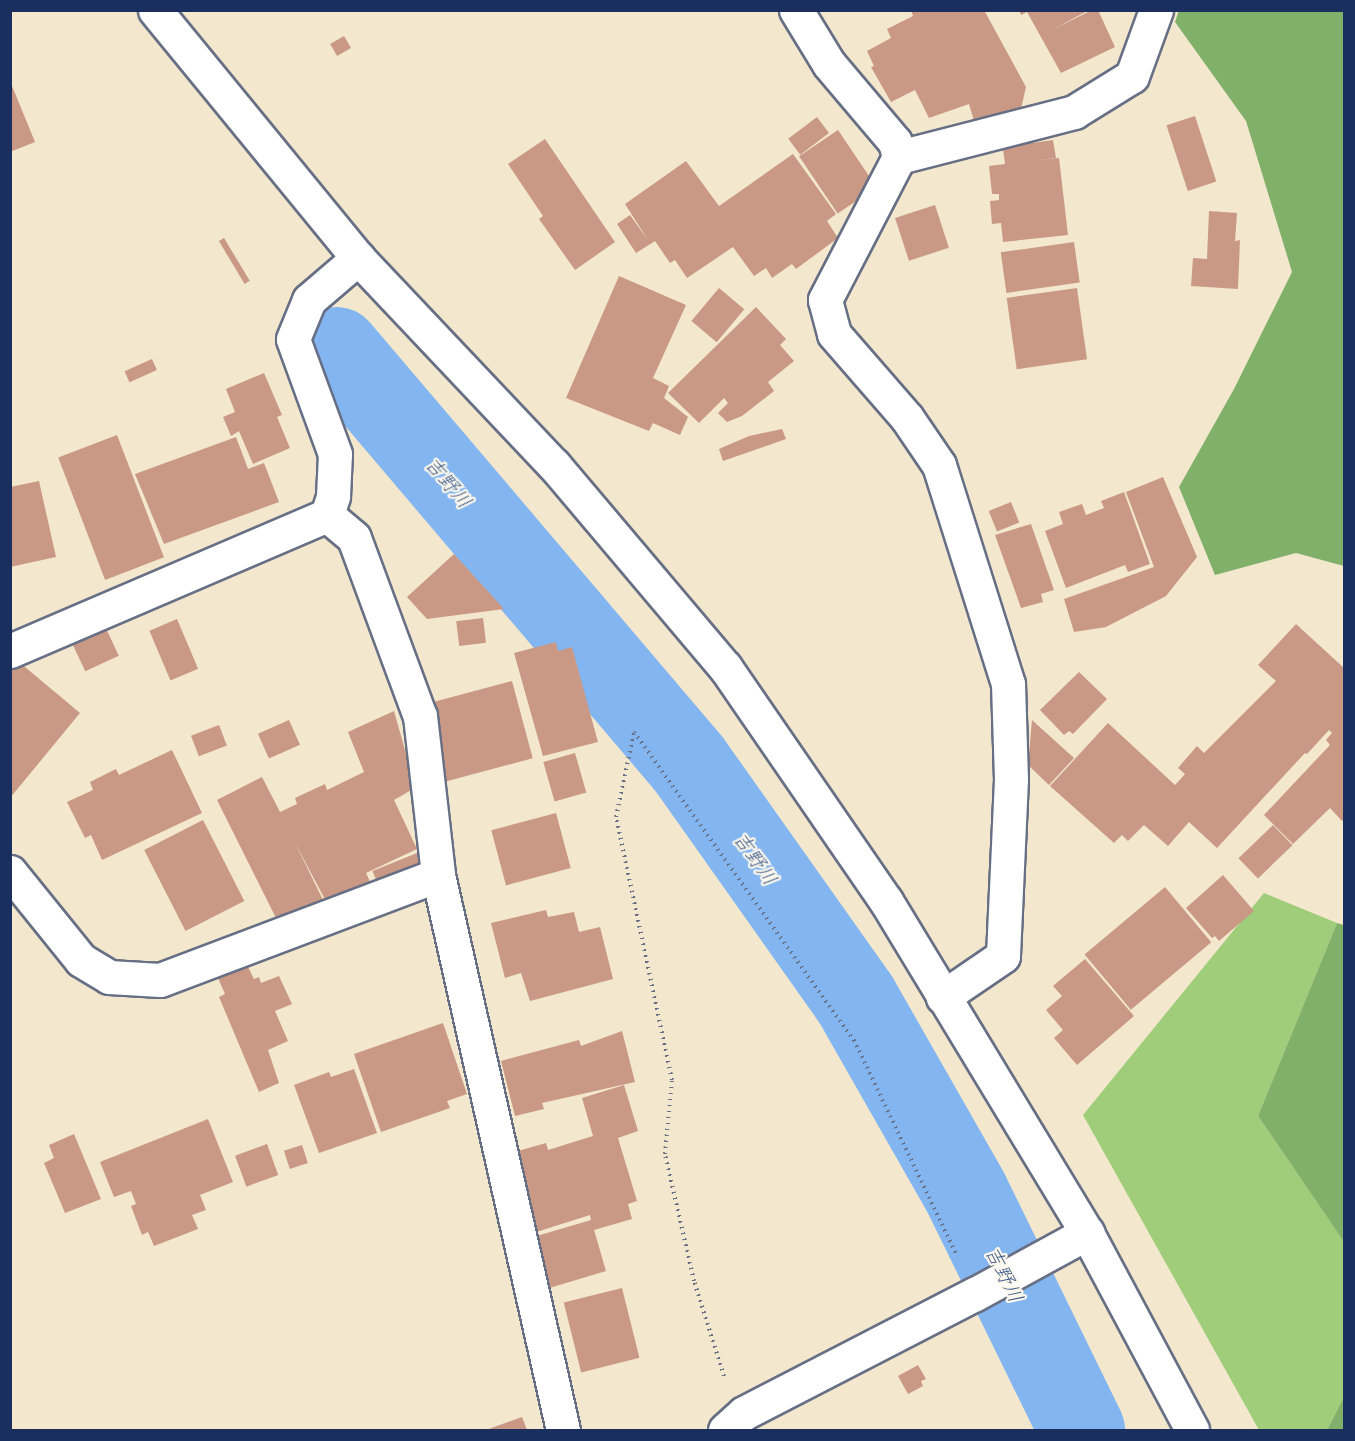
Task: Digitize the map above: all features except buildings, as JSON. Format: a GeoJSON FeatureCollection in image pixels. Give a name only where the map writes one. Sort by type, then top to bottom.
{"type":"FeatureCollection","features":[{"type":"Feature","properties":{"kind":"street"},"geometry":{"type":"LineString","coordinates":[[155,10],[358,258],[554,465],[724,667],[886,901],[1087,1233],[1192,1431]]}},
{"type":"Feature","properties":{"kind":"street"},"geometry":{"type":"LineString","coordinates":[[796,10],[829,64],[895,142],[899,158],[825,300],[834,334],[907,418],[939,465],[1008,684],[1011,779],[1003,956],[943,997]]}},
{"type":"Feature","properties":{"kind":"street"},"geometry":{"type":"LineString","coordinates":[[899,158],[1074,112],[1132,76],[1156,10]]}},
{"type":"Feature","properties":{"kind":"street"},"geometry":{"type":"LineString","coordinates":[[327,515],[333,495],[335,454],[293,339],[309,300],[358,258]]}},
{"type":"Feature","properties":{"kind":"street"},"geometry":{"type":"LineString","coordinates":[[10,651],[327,515]]}},
{"type":"Feature","properties":{"kind":"street"},"geometry":{"type":"LineString","coordinates":[[327,515],[354,538],[420,716],[438,875],[563,1431]]}},
{"type":"Feature","properties":{"kind":"street"},"geometry":{"type":"LineString","coordinates":[[10,873],[81,960],[109,978],[160,980],[438,875]]}},
{"type":"Feature","properties":{"kind":"street"},"geometry":{"type":"LineString","coordinates":[[735,1422],[1087,1233]]}},
{"type":"Feature","properties":{"kind":"path"},"geometry":{"type":"LineString","coordinates":[[735,1422],[732,1401],[694,1281],[665,1154],[672,1080],[616,818],[634,732],[854,1040],[975,1294]]}},
{"type":"Feature","properties":{"kind":"green space"},"geometry":{"type":"Polygon","coordinates":[[[1179,10],[1344,11],[1344,566],[1296,553],[1215,575],[1179,487],[1234,389],[1292,272],[1246,121],[1175,22],[1179,10]]]}},
{"type":"Feature","properties":{"kind":"green space"},"geometry":{"type":"Polygon","coordinates":[[[1264,893],[1337,923],[1258,1116],[1344,1242],[1344,1397],[1327,1430],[1259,1430],[1083,1115],[1264,893]]]}},
{"type":"Feature","properties":{"kind":"green space"},"geometry":{"type":"Polygon","coordinates":[[[1337,923],[1344,925],[1344,1242],[1258,1116],[1337,923]]]}},
{"type":"Feature","properties":{"kind":"green space"},"geometry":{"type":"Polygon","coordinates":[[[1344,1397],[1344,1430],[1327,1430],[1344,1397]]]}},
{"type":"Feature","properties":{"kind":"waterway","name":"吉野川"},"geometry":{"type":"LineString","coordinates":[[337,350],[689,764],[856,1000],[966,1193],[1082,1430]]}}]}
